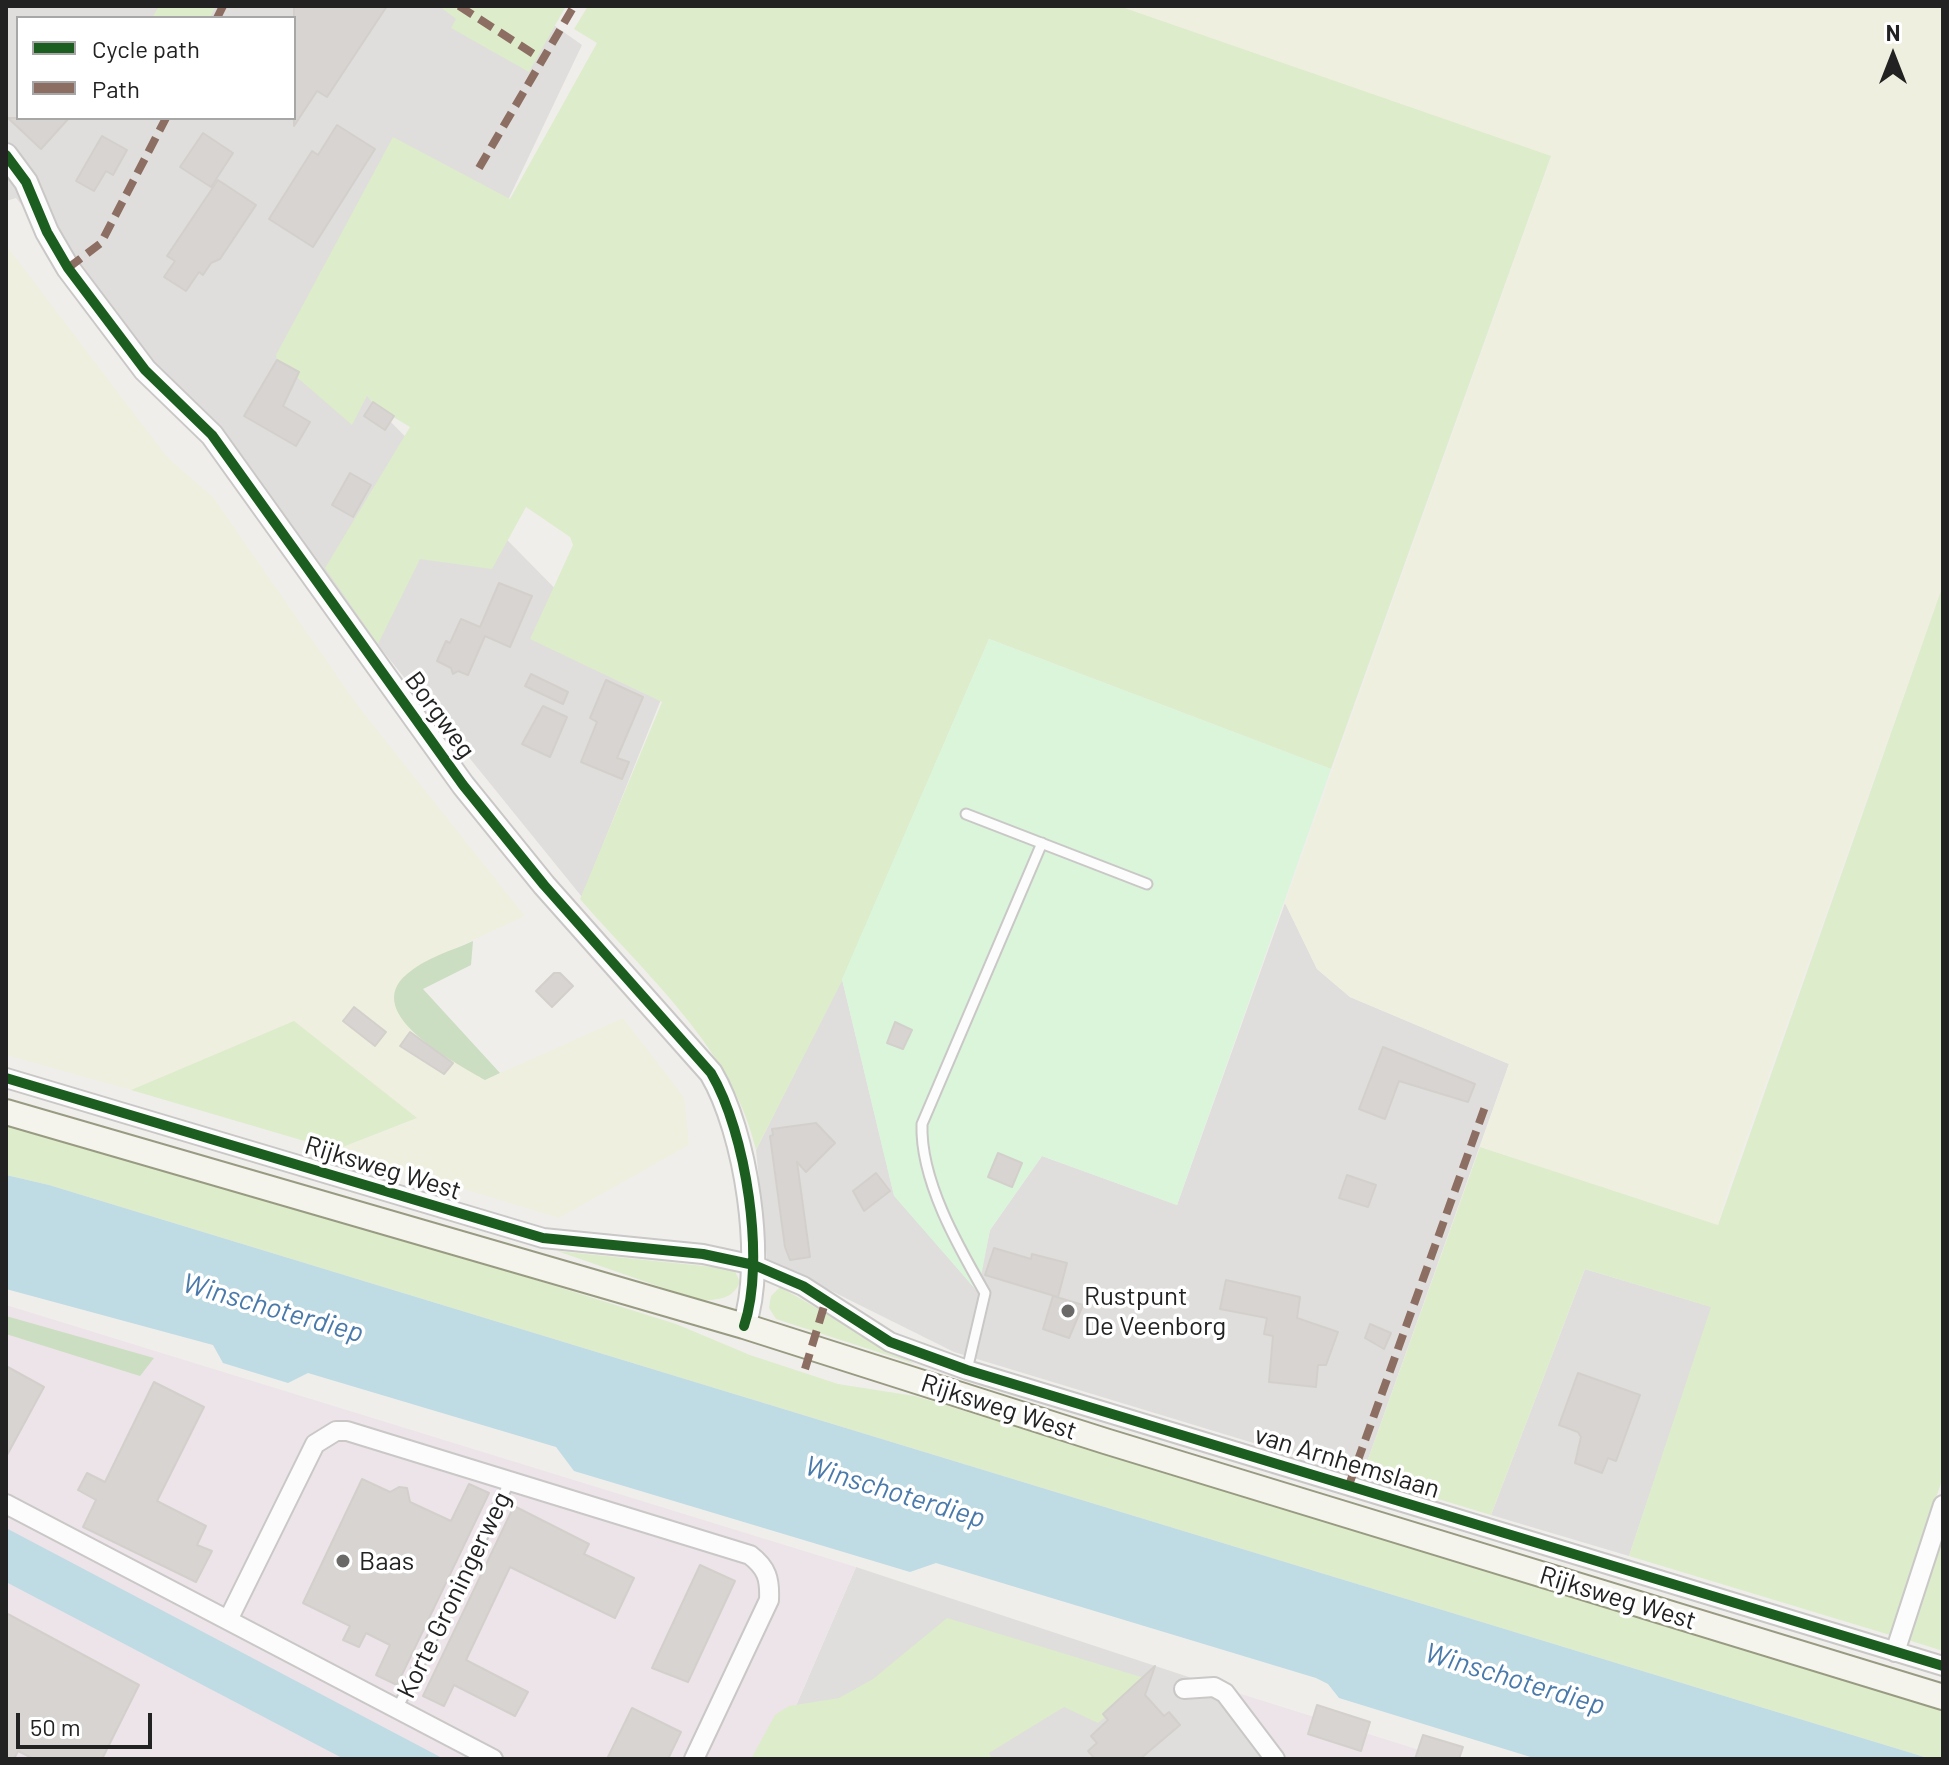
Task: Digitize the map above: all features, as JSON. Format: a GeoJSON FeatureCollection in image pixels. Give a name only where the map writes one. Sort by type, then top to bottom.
{"type":"FeatureCollection","features":[{"type":"Feature","properties":{"kind":"main road","name":"Rijksweg West"},"geometry":{"type":"LineString","coordinates":[[6,1112],[744,1326],[1105,1441],[1943,1697]]}},
{"type":"Feature","properties":{"kind":"street","name":"Borgweg"},"geometry":{"type":"LineString","coordinates":[[6,155],[26,182],[47,232],[75,279],[145,370],[212,435],[463,785],[544,885],[706,1065],[724,1095],[732,1122],[754,1265],[751,1304],[744,1326]]}},
{"type":"Feature","properties":{"kind":"street","name":"Rijksweg West"},"geometry":{"type":"LineString","coordinates":[[6,1078],[543,1238],[703,1254],[754,1265]]}},
{"type":"Feature","properties":{"kind":"street","name":"van Arnhemslaan"},"geometry":{"type":"LineString","coordinates":[[754,1265],[803,1286],[890,1342],[967,1370],[1943,1666]]}},
{"type":"Feature","properties":{"kind":"street","name":"Korte Groningerweg"},"geometry":{"type":"LineString","coordinates":[[228,1620],[315,1444],[325,1436],[347,1431],[750,1555],[764,1566],[770,1582],[769,1600],[694,1759]]}},
{"type":"Feature","properties":{"kind":"street","name":"Korte Groningerweg"},"geometry":{"type":"LineString","coordinates":[[6,1504],[493,1759]]}},
{"type":"Feature","properties":{"kind":"street"},"geometry":{"type":"LineString","coordinates":[[1895,1652],[1943,1505]]}},
{"type":"Feature","properties":{"kind":"street"},"geometry":{"type":"LineString","coordinates":[[1184,1689],[1214,1687],[1225,1693],[1275,1759]]}},
{"type":"Feature","properties":{"kind":"lane"},"geometry":{"type":"LineString","coordinates":[[966,814],[1147,884]]}},
{"type":"Feature","properties":{"kind":"lane"},"geometry":{"type":"LineString","coordinates":[[967,1370],[985,1293],[951,1234],[921,1144],[922,1124],[1042,843]]}},
{"type":"Feature","properties":{"kind":"lane","name":"Korte Groningerweg"},"geometry":{"type":"LineString","coordinates":[[397,1709],[510,1481]]}},
{"type":"Feature","properties":{"kind":"shaded area"},"geometry":{"type":"Polygon","coordinates":[[[6,6],[527,6],[582,45],[509,198],[381,412],[662,697],[582,897],[16,198],[6,201],[6,6]]]}},
{"type":"Feature","properties":{"kind":"shaded area"},"geometry":{"type":"Polygon","coordinates":[[[1285,903],[1317,969],[1350,997],[1509,1064],[1362,1476],[954,1352],[767,1259],[756,1150],[842,979],[894,1195],[977,1291],[990,1230],[1042,1156],[1177,1205],[1285,903]]]}},
{"type":"Feature","properties":{"kind":"shaded area"},"geometry":{"type":"Polygon","coordinates":[[[1585,1269],[1712,1307],[1629,1556],[1491,1515],[1585,1269]]]}},
{"type":"Feature","properties":{"kind":"shaded area"},"geometry":{"type":"Polygon","coordinates":[[[6,1305],[856,1567],[773,1759],[6,1759],[6,1305]]]}},
{"type":"Feature","properties":{"kind":"shaded area"},"geometry":{"type":"Polygon","coordinates":[[[856,1567],[1222,1688],[1278,1759],[773,1759],[856,1567]]]}},
{"type":"Feature","properties":{"kind":"shaded area"},"geometry":{"type":"Polygon","coordinates":[[[1222,1688],[1448,1759],[1278,1759],[1222,1688]]]}},
{"type":"Feature","properties":{"kind":"green space"},"geometry":{"type":"Polygon","coordinates":[[[159,6],[216,6],[211,16],[153,16],[159,6]]]}},
{"type":"Feature","properties":{"kind":"green space"},"geometry":{"type":"Polygon","coordinates":[[[439,6],[566,6],[529,72],[451,28],[456,19],[439,6]]]}},
{"type":"Feature","properties":{"kind":"green space"},"geometry":{"type":"Polygon","coordinates":[[[588,6],[1119,6],[1551,156],[1331,769],[989,639],[841,983],[756,1150],[745,1114],[708,1047],[684,1015],[580,899],[662,702],[530,639],[573,545],[570,537],[526,507],[492,569],[420,559],[378,644],[325,568],[410,427],[375,406],[367,396],[352,425],[277,360],[276,355],[393,137],[510,199],[597,43],[574,29],[588,6]]]}},
{"type":"Feature","properties":{"kind":"green space"},"geometry":{"type":"Polygon","coordinates":[[[1119,6],[1943,6],[1943,585],[1726,1195],[1718,1225],[1480,1147],[1509,1064],[1350,997],[1317,969],[1285,903],[1551,157],[1119,6]]]}},
{"type":"Feature","properties":{"kind":"green space"},"geometry":{"type":"Polygon","coordinates":[[[6,245],[168,458],[213,497],[358,706],[525,916],[423,963],[404,976],[485,1080],[623,1018],[684,1097],[689,1145],[559,1218],[335,1150],[416,1119],[294,1022],[131,1090],[6,1055],[6,245]]]}},
{"type":"Feature","properties":{"kind":"green space"},"geometry":{"type":"Polygon","coordinates":[[[1943,585],[1943,1477],[1890,1635],[1629,1556],[1711,1307],[1585,1269],[1491,1515],[1362,1476],[1480,1147],[1718,1225],[1943,585]]]}},
{"type":"Feature","properties":{"kind":"green space"},"geometry":{"type":"Polygon","coordinates":[[[989,639],[1331,769],[1177,1205],[1042,1156],[990,1230],[978,1292],[894,1196],[842,979],[989,639]]]}},
{"type":"Feature","properties":{"kind":"green space"},"geometry":{"type":"Polygon","coordinates":[[[473,941],[471,965],[423,989],[500,1073],[485,1080],[418,1036],[403,1021],[395,1005],[395,989],[414,968],[473,941]]]}},
{"type":"Feature","properties":{"kind":"green space"},"geometry":{"type":"Polygon","coordinates":[[[294,1021],[417,1118],[335,1150],[131,1090],[294,1021]]]}},
{"type":"Feature","properties":{"kind":"green space"},"geometry":{"type":"Polygon","coordinates":[[[6,1122],[676,1324],[750,1355],[838,1384],[915,1396],[1943,1709],[1943,1759],[1931,1759],[49,1185],[6,1175],[6,1122]]]}},
{"type":"Feature","properties":{"kind":"green space"},"geometry":{"type":"Polygon","coordinates":[[[557,1251],[734,1269],[740,1282],[729,1295],[701,1301],[557,1251]]]}},
{"type":"Feature","properties":{"kind":"green space"},"geometry":{"type":"Polygon","coordinates":[[[780,1287],[915,1364],[776,1319],[769,1308],[771,1296],[780,1287]]]}},
{"type":"Feature","properties":{"kind":"green space"},"geometry":{"type":"Polygon","coordinates":[[[6,1316],[154,1358],[140,1376],[6,1334],[6,1316]]]}},
{"type":"Feature","properties":{"kind":"green space"},"geometry":{"type":"Polygon","coordinates":[[[1943,1539],[1943,1651],[1908,1640],[1943,1539]]]}},
{"type":"Feature","properties":{"kind":"green space"},"geometry":{"type":"Polygon","coordinates":[[[947,1618],[1151,1680],[1098,1723],[1064,1707],[989,1753],[992,1759],[751,1759],[775,1715],[789,1706],[839,1698],[873,1679],[947,1618]]]}},
{"type":"Feature","properties":{"kind":"water","name":"Winschoterdiep"},"geometry":{"type":"Polygon","coordinates":[[[6,1175],[49,1185],[1931,1759],[1537,1759],[1339,1698],[1328,1684],[1316,1678],[936,1563],[910,1572],[574,1471],[556,1447],[308,1373],[288,1383],[223,1363],[213,1345],[6,1289],[6,1175]]]}},
{"type":"Feature","properties":{"kind":"water"},"geometry":{"type":"Polygon","coordinates":[[[6,1528],[444,1759],[344,1759],[6,1582],[6,1528]]]}},
{"type":"Feature","properties":{"kind":"building"},"geometry":{"type":"Polygon","coordinates":[[[294,6],[387,6],[327,97],[317,91],[294,126],[296,16],[294,6]]]}},
{"type":"Feature","properties":{"kind":"building"},"geometry":{"type":"Polygon","coordinates":[[[8,118],[67,120],[41,149],[8,118]]]}},
{"type":"Feature","properties":{"kind":"building"},"geometry":{"type":"Polygon","coordinates":[[[337,125],[375,149],[313,247],[269,219],[312,151],[318,155],[337,125]]]}},
{"type":"Feature","properties":{"kind":"building"},"geometry":{"type":"Polygon","coordinates":[[[203,133],[233,153],[211,187],[180,167],[203,133]]]}},
{"type":"Feature","properties":{"kind":"building"},"geometry":{"type":"Polygon","coordinates":[[[102,136],[127,150],[113,175],[106,171],[94,191],[76,181],[102,136]]]}},
{"type":"Feature","properties":{"kind":"building"},"geometry":{"type":"Polygon","coordinates":[[[218,180],[256,205],[220,259],[211,263],[203,275],[199,272],[186,291],[164,277],[175,261],[167,256],[218,180]]]}},
{"type":"Feature","properties":{"kind":"building"},"geometry":{"type":"Polygon","coordinates":[[[277,360],[299,372],[283,406],[310,422],[296,446],[244,416],[277,360]]]}},
{"type":"Feature","properties":{"kind":"building"},"geometry":{"type":"Polygon","coordinates":[[[373,402],[394,416],[385,430],[364,416],[373,402]]]}},
{"type":"Feature","properties":{"kind":"building"},"geometry":{"type":"Polygon","coordinates":[[[350,473],[371,485],[353,517],[332,505],[350,473]]]}},
{"type":"Feature","properties":{"kind":"building"},"geometry":{"type":"Polygon","coordinates":[[[499,583],[532,596],[510,647],[485,636],[468,675],[458,671],[453,674],[451,668],[437,661],[446,641],[450,643],[461,619],[480,627],[499,583]]]}},
{"type":"Feature","properties":{"kind":"building"},"geometry":{"type":"Polygon","coordinates":[[[531,674],[568,692],[563,704],[525,686],[531,674]]]}},
{"type":"Feature","properties":{"kind":"building"},"geometry":{"type":"Polygon","coordinates":[[[606,680],[643,697],[617,758],[629,762],[622,779],[581,762],[597,722],[590,718],[606,680]]]}},
{"type":"Feature","properties":{"kind":"building"},"geometry":{"type":"Polygon","coordinates":[[[543,706],[567,717],[550,757],[522,744],[543,706]]]}},
{"type":"Feature","properties":{"kind":"building"},"geometry":{"type":"Polygon","coordinates":[[[554,973],[560,973],[573,986],[552,1007],[536,991],[554,973]]]}},
{"type":"Feature","properties":{"kind":"building"},"geometry":{"type":"Polygon","coordinates":[[[354,1007],[386,1032],[375,1046],[343,1021],[354,1007]]]}},
{"type":"Feature","properties":{"kind":"building"},"geometry":{"type":"Polygon","coordinates":[[[895,1022],[912,1030],[903,1049],[887,1043],[895,1022]]]}},
{"type":"Feature","properties":{"kind":"building"},"geometry":{"type":"Polygon","coordinates":[[[410,1032],[453,1063],[444,1074],[400,1046],[410,1032]]]}},
{"type":"Feature","properties":{"kind":"building"},"geometry":{"type":"Polygon","coordinates":[[[1383,1047],[1475,1084],[1468,1102],[1399,1081],[1385,1119],[1359,1109],[1383,1047]]]}},
{"type":"Feature","properties":{"kind":"building"},"geometry":{"type":"Polygon","coordinates":[[[816,1123],[835,1143],[806,1172],[797,1162],[810,1257],[790,1260],[785,1247],[770,1136],[773,1135],[772,1129],[816,1123]]]}},
{"type":"Feature","properties":{"kind":"building"},"geometry":{"type":"Polygon","coordinates":[[[998,1153],[1022,1163],[1012,1187],[988,1177],[998,1153]]]}},
{"type":"Feature","properties":{"kind":"building"},"geometry":{"type":"Polygon","coordinates":[[[876,1173],[890,1191],[864,1211],[853,1191],[876,1173]]]}},
{"type":"Feature","properties":{"kind":"building"},"geometry":{"type":"Polygon","coordinates":[[[1347,1175],[1376,1185],[1368,1207],[1339,1198],[1347,1175]]]}},
{"type":"Feature","properties":{"kind":"building"},"geometry":{"type":"Polygon","coordinates":[[[994,1248],[1031,1259],[1032,1254],[1067,1263],[1058,1297],[985,1275],[994,1248]]]}},
{"type":"Feature","properties":{"kind":"building"},"geometry":{"type":"Polygon","coordinates":[[[1226,1280],[1300,1297],[1297,1318],[1338,1332],[1326,1365],[1318,1365],[1316,1387],[1269,1382],[1273,1336],[1264,1334],[1267,1318],[1220,1309],[1226,1280]]]}},
{"type":"Feature","properties":{"kind":"building"},"geometry":{"type":"Polygon","coordinates":[[[1053,1296],[1083,1305],[1069,1338],[1043,1329],[1053,1296]]]}},
{"type":"Feature","properties":{"kind":"building"},"geometry":{"type":"Polygon","coordinates":[[[1370,1324],[1391,1333],[1384,1349],[1365,1338],[1370,1324]]]}},
{"type":"Feature","properties":{"kind":"building"},"geometry":{"type":"Polygon","coordinates":[[[6,1366],[44,1387],[6,1457],[6,1366]]]}},
{"type":"Feature","properties":{"kind":"building"},"geometry":{"type":"Polygon","coordinates":[[[1578,1373],[1640,1395],[1616,1461],[1608,1458],[1602,1473],[1575,1463],[1581,1437],[1578,1432],[1559,1425],[1578,1373]]]}},
{"type":"Feature","properties":{"kind":"building"},"geometry":{"type":"Polygon","coordinates":[[[154,1382],[204,1407],[157,1501],[206,1526],[197,1545],[212,1551],[196,1582],[83,1527],[96,1500],[78,1490],[87,1473],[105,1482],[154,1382]]]}},
{"type":"Feature","properties":{"kind":"building"},"geometry":{"type":"Polygon","coordinates":[[[362,1479],[390,1492],[399,1487],[407,1488],[410,1502],[451,1521],[469,1484],[489,1493],[397,1685],[376,1675],[390,1645],[366,1633],[359,1647],[343,1640],[350,1626],[303,1603],[362,1479]]]}},
{"type":"Feature","properties":{"kind":"building"},"geometry":{"type":"Polygon","coordinates":[[[514,1506],[589,1544],[584,1554],[634,1578],[615,1618],[510,1567],[466,1660],[528,1692],[515,1716],[454,1685],[444,1706],[423,1696],[514,1506]]]}},
{"type":"Feature","properties":{"kind":"building"},"geometry":{"type":"Polygon","coordinates":[[[700,1565],[735,1581],[688,1682],[652,1668],[700,1565]]]}},
{"type":"Feature","properties":{"kind":"building"},"geometry":{"type":"Polygon","coordinates":[[[6,1613],[139,1685],[102,1759],[34,1759],[18,1751],[14,1759],[6,1759],[6,1613]]]}},
{"type":"Feature","properties":{"kind":"building"},"geometry":{"type":"Polygon","coordinates":[[[1155,1666],[1145,1695],[1164,1716],[1169,1712],[1180,1725],[1140,1759],[1095,1759],[1088,1751],[1097,1743],[1091,1736],[1108,1720],[1103,1714],[1155,1666]]]}},
{"type":"Feature","properties":{"kind":"building"},"geometry":{"type":"Polygon","coordinates":[[[1317,1705],[1370,1722],[1361,1751],[1308,1734],[1317,1705]]]}},
{"type":"Feature","properties":{"kind":"building"},"geometry":{"type":"Polygon","coordinates":[[[632,1708],[681,1732],[668,1759],[607,1759],[632,1708]]]}},
{"type":"Feature","properties":{"kind":"building"},"geometry":{"type":"Polygon","coordinates":[[[1423,1735],[1463,1747],[1459,1759],[1415,1759],[1423,1735]]]}},
{"type":"Feature","properties":{"kind":"marked path"},"geometry":{"type":"LineString","coordinates":[[218,16],[223,6]]}},
{"type":"Feature","properties":{"kind":"marked path"},"geometry":{"type":"LineString","coordinates":[[459,6],[543,60]]}},
{"type":"Feature","properties":{"kind":"marked path"},"geometry":{"type":"LineString","coordinates":[[479,168],[574,6]]}},
{"type":"Feature","properties":{"kind":"marked path"},"geometry":{"type":"LineString","coordinates":[[68,268],[101,243],[165,120]]}},
{"type":"Feature","properties":{"kind":"marked path"},"geometry":{"type":"LineString","coordinates":[[1349,1485],[1486,1104]]}},
{"type":"Feature","properties":{"kind":"marked path"},"geometry":{"type":"LineString","coordinates":[[805,1369],[825,1303]]}},
{"type":"Feature","properties":{"kind":"cycle path"},"geometry":{"type":"LineString","coordinates":[[6,155],[26,182],[47,232],[68,268],[145,370],[212,435],[463,785],[544,885],[711,1073],[734,1128],[749,1197],[753,1267],[744,1326]]}},
{"type":"Feature","properties":{"kind":"cycle path"},"geometry":{"type":"LineString","coordinates":[[6,1078],[543,1238],[703,1254],[754,1265],[803,1286],[890,1342],[967,1370],[1943,1666]]}},
{"type":"Feature","properties":{"kind":"place","name":"Rustpunt De Veenborg"},"geometry":{"type":"Point","coordinates":[1068,1311]}},
{"type":"Feature","properties":{"kind":"place","name":"Baas"},"geometry":{"type":"Point","coordinates":[343,1561]}}]}
